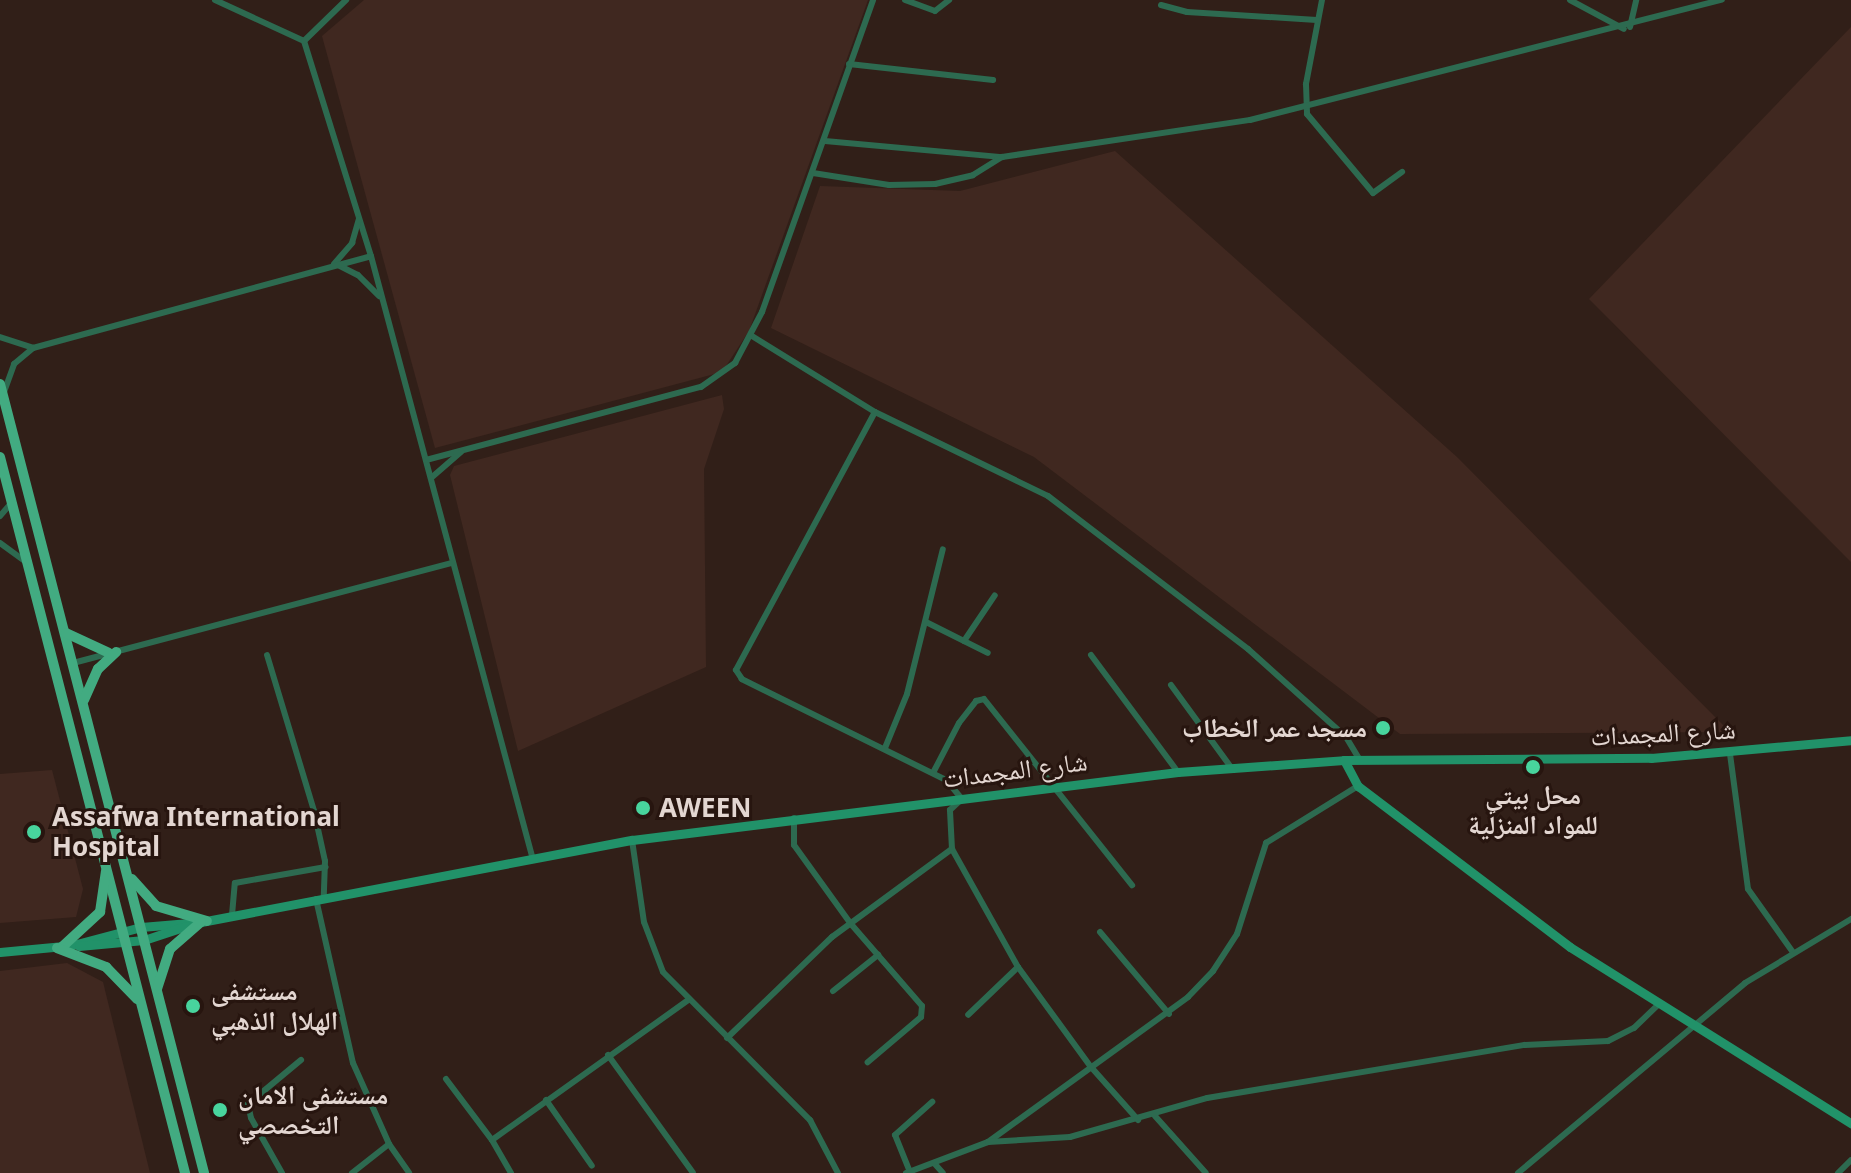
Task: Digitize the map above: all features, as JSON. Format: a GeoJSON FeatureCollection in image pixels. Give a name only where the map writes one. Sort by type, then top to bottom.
{"type":"FeatureCollection","features":[{"type":"Feature","properties":{"kind":"main road"},"geometry":{"type":"LineString","coordinates":[[2,390],[204,1173]]}},
{"type":"Feature","properties":{"kind":"main road"},"geometry":{"type":"LineString","coordinates":[[0,457],[107,861],[139,1001],[185,1173]]}},
{"type":"Feature","properties":{"kind":"main road"},"geometry":{"type":"LineString","coordinates":[[66,633],[112,653],[98,669],[83,702]]}},
{"type":"Feature","properties":{"kind":"main road","name":"شارع المجمدات"},"geometry":{"type":"LineString","coordinates":[[62,947],[144,940],[232,915],[532,856],[632,840],[1178,772],[1344,760],[1730,754],[1851,740]]}},
{"type":"Feature","properties":{"kind":"main road"},"geometry":{"type":"LineString","coordinates":[[1344,760],[1358,786],[1499,897],[1695,1029],[1851,1123]]}},
{"type":"Feature","properties":{"kind":"main road"},"geometry":{"type":"LineString","coordinates":[[62,947],[100,912],[107,861]]}},
{"type":"Feature","properties":{"kind":"main road"},"geometry":{"type":"LineString","coordinates":[[127,873],[156,906],[200,922],[170,949],[157,991]]}},
{"type":"Feature","properties":{"kind":"main road","name":"شارع المجمدات"},"geometry":{"type":"LineString","coordinates":[[62,947],[123,930],[200,922]]}},
{"type":"Feature","properties":{"kind":"main road"},"geometry":{"type":"LineString","coordinates":[[0,952],[62,947],[106,967],[139,1001]]}},
{"type":"Feature","properties":{"kind":"street"},"geometry":{"type":"LineString","coordinates":[[215,0],[304,41],[371,256],[532,856]]}},
{"type":"Feature","properties":{"kind":"street"},"geometry":{"type":"LineString","coordinates":[[304,41],[346,0]]}},
{"type":"Feature","properties":{"kind":"street"},"geometry":{"type":"LineString","coordinates":[[426,460],[701,387],[735,363],[752,336],[825,141],[873,0]]}},
{"type":"Feature","properties":{"kind":"street"},"geometry":{"type":"LineString","coordinates":[[905,0],[935,11],[949,0]]}},
{"type":"Feature","properties":{"kind":"street"},"geometry":{"type":"LineString","coordinates":[[1322,0],[1304,106],[1324,139],[1373,193],[1402,172]]}},
{"type":"Feature","properties":{"kind":"street"},"geometry":{"type":"LineString","coordinates":[[1570,0],[1627,28]]}},
{"type":"Feature","properties":{"kind":"street"},"geometry":{"type":"LineString","coordinates":[[1627,28],[1636,0]]}},
{"type":"Feature","properties":{"kind":"street"},"geometry":{"type":"LineString","coordinates":[[825,141],[1002,157],[1250,120],[1509,52],[1627,28],[1722,0]]}},
{"type":"Feature","properties":{"kind":"street"},"geometry":{"type":"LineString","coordinates":[[1161,5],[1187,12],[1317,20]]}},
{"type":"Feature","properties":{"kind":"street"},"geometry":{"type":"LineString","coordinates":[[849,64],[993,80]]}},
{"type":"Feature","properties":{"kind":"street"},"geometry":{"type":"LineString","coordinates":[[813,173],[889,185],[935,184],[973,175],[1002,157]]}},
{"type":"Feature","properties":{"kind":"street"},"geometry":{"type":"LineString","coordinates":[[334,266],[348,249],[359,219]]}},
{"type":"Feature","properties":{"kind":"street"},"geometry":{"type":"LineString","coordinates":[[2,390],[14,364],[33,348],[371,256]]}},
{"type":"Feature","properties":{"kind":"street"},"geometry":{"type":"LineString","coordinates":[[334,266],[358,275],[382,298]]}},
{"type":"Feature","properties":{"kind":"street"},"geometry":{"type":"LineString","coordinates":[[752,336],[875,412],[1048,496],[1248,649],[1346,737],[1360,760]]}},
{"type":"Feature","properties":{"kind":"street"},"geometry":{"type":"LineString","coordinates":[[0,337],[33,348]]}},
{"type":"Feature","properties":{"kind":"street"},"geometry":{"type":"LineString","coordinates":[[875,412],[736,670],[742,679],[934,771],[962,799],[950,810],[952,849],[1018,967],[1091,1067],[1138,1120]]}},
{"type":"Feature","properties":{"kind":"street"},"geometry":{"type":"LineString","coordinates":[[431,478],[464,450]]}},
{"type":"Feature","properties":{"kind":"street"},"geometry":{"type":"LineString","coordinates":[[0,516],[12,502]]}},
{"type":"Feature","properties":{"kind":"street"},"geometry":{"type":"LineString","coordinates":[[0,543],[29,565]]}},
{"type":"Feature","properties":{"kind":"street"},"geometry":{"type":"LineString","coordinates":[[885,748],[926,622],[943,549]]}},
{"type":"Feature","properties":{"kind":"street"},"geometry":{"type":"LineString","coordinates":[[73,663],[452,563]]}},
{"type":"Feature","properties":{"kind":"street"},"geometry":{"type":"LineString","coordinates":[[964,641],[995,595]]}},
{"type":"Feature","properties":{"kind":"street"},"geometry":{"type":"LineString","coordinates":[[926,622],[988,653]]}},
{"type":"Feature","properties":{"kind":"street"},"geometry":{"type":"LineString","coordinates":[[267,655],[314,811],[326,867],[320,898],[353,1063],[389,1144],[409,1173]]}},
{"type":"Feature","properties":{"kind":"street"},"geometry":{"type":"LineString","coordinates":[[1091,655],[1178,772]]}},
{"type":"Feature","properties":{"kind":"street"},"geometry":{"type":"LineString","coordinates":[[1171,685],[1230,766]]}},
{"type":"Feature","properties":{"kind":"street"},"geometry":{"type":"LineString","coordinates":[[934,771],[959,723],[976,701],[984,699],[1058,786],[1132,885]]}},
{"type":"Feature","properties":{"kind":"street"},"geometry":{"type":"LineString","coordinates":[[1730,754],[1748,889],[1792,951]]}},
{"type":"Feature","properties":{"kind":"street"},"geometry":{"type":"LineString","coordinates":[[932,1102],[895,1135],[908,1172],[988,1142],[1169,1014],[1227,952],[1266,843],[1358,786]]}},
{"type":"Feature","properties":{"kind":"street"},"geometry":{"type":"LineString","coordinates":[[794,818],[794,845],[851,924],[922,1012],[868,1062]]}},
{"type":"Feature","properties":{"kind":"street"},"geometry":{"type":"LineString","coordinates":[[632,840],[651,949],[688,1000],[810,1120],[838,1173]]}},
{"type":"Feature","properties":{"kind":"street"},"geometry":{"type":"LineString","coordinates":[[727,1038],[851,924],[952,849]]}},
{"type":"Feature","properties":{"kind":"street"},"geometry":{"type":"LineString","coordinates":[[232,915],[235,883],[326,867]]}},
{"type":"Feature","properties":{"kind":"street"},"geometry":{"type":"LineString","coordinates":[[1518,1173],[1695,1029],[1745,983],[1792,951],[1851,919]]}},
{"type":"Feature","properties":{"kind":"street"},"geometry":{"type":"LineString","coordinates":[[1100,932],[1169,1014]]}},
{"type":"Feature","properties":{"kind":"street"},"geometry":{"type":"LineString","coordinates":[[833,991],[878,955]]}},
{"type":"Feature","properties":{"kind":"street"},"geometry":{"type":"LineString","coordinates":[[968,1015],[1018,967]]}},
{"type":"Feature","properties":{"kind":"street"},"geometry":{"type":"LineString","coordinates":[[492,1140],[688,1000]]}},
{"type":"Feature","properties":{"kind":"street"},"geometry":{"type":"LineString","coordinates":[[988,1142],[1047,1142],[1155,1116],[1207,1098],[1525,1045],[1608,1041],[1634,1028],[1658,1005]]}},
{"type":"Feature","properties":{"kind":"street"},"geometry":{"type":"LineString","coordinates":[[608,1055],[693,1173]]}},
{"type":"Feature","properties":{"kind":"street"},"geometry":{"type":"LineString","coordinates":[[282,1173],[247,1110],[301,1060]]}},
{"type":"Feature","properties":{"kind":"street"},"geometry":{"type":"LineString","coordinates":[[446,1079],[492,1140],[511,1173]]}},
{"type":"Feature","properties":{"kind":"street"},"geometry":{"type":"LineString","coordinates":[[546,1100],[592,1166]]}},
{"type":"Feature","properties":{"kind":"street"},"geometry":{"type":"LineString","coordinates":[[1155,1116],[1206,1173]]}},
{"type":"Feature","properties":{"kind":"street"},"geometry":{"type":"LineString","coordinates":[[352,1173],[389,1144]]}},
{"type":"Feature","properties":{"kind":"street"},"geometry":{"type":"LineString","coordinates":[[1838,1173],[1851,1160]]}},
{"type":"Feature","properties":{"kind":"street"},"geometry":{"type":"LineString","coordinates":[[934,1163],[943,1173]]}},
{"type":"Feature","properties":{"kind":"shaded area"},"geometry":{"type":"Polygon","coordinates":[[[364,0],[868,0],[749,331],[722,372],[435,448],[322,36],[364,0]]]}},
{"type":"Feature","properties":{"kind":"shaded area"},"geometry":{"type":"Polygon","coordinates":[[[1851,27],[1851,562],[1589,299],[1851,27]]]}},
{"type":"Feature","properties":{"kind":"shaded area"},"geometry":{"type":"Polygon","coordinates":[[[1115,151],[1457,457],[1730,732],[1400,734],[1034,457],[771,328],[820,186],[960,191],[1115,151]]]}},
{"type":"Feature","properties":{"kind":"shaded area"},"geometry":{"type":"Polygon","coordinates":[[[722,395],[724,409],[704,469],[706,667],[518,751],[450,475],[454,466],[722,395]]]}},
{"type":"Feature","properties":{"kind":"shaded area","name":"Assafwa International Hospital"},"geometry":{"type":"Polygon","coordinates":[[[52,770],[83,889],[76,917],[0,923],[0,774],[52,770]]]}},
{"type":"Feature","properties":{"kind":"shaded area"},"geometry":{"type":"Polygon","coordinates":[[[67,963],[103,982],[150,1173],[0,1173],[0,971],[67,963]]]}},
{"type":"Feature","properties":{"kind":"place","name":"مسجد عمر الخطاب"},"geometry":{"type":"Point","coordinates":[1383,728]}},
{"type":"Feature","properties":{"kind":"place","name":"محل بيتي للمواد المنزلية"},"geometry":{"type":"Point","coordinates":[1533,767]}},
{"type":"Feature","properties":{"kind":"place","name":"AWEEN"},"geometry":{"type":"Point","coordinates":[643,808]}},
{"type":"Feature","properties":{"kind":"place","name":"Assafwa International Hospital"},"geometry":{"type":"Point","coordinates":[34,832]}},
{"type":"Feature","properties":{"kind":"place","name":"مستشفى الهلال الذهبي"},"geometry":{"type":"Point","coordinates":[193,1006]}},
{"type":"Feature","properties":{"kind":"place","name":"مستشفى الامان التخصصي"},"geometry":{"type":"Point","coordinates":[220,1110]}}]}
